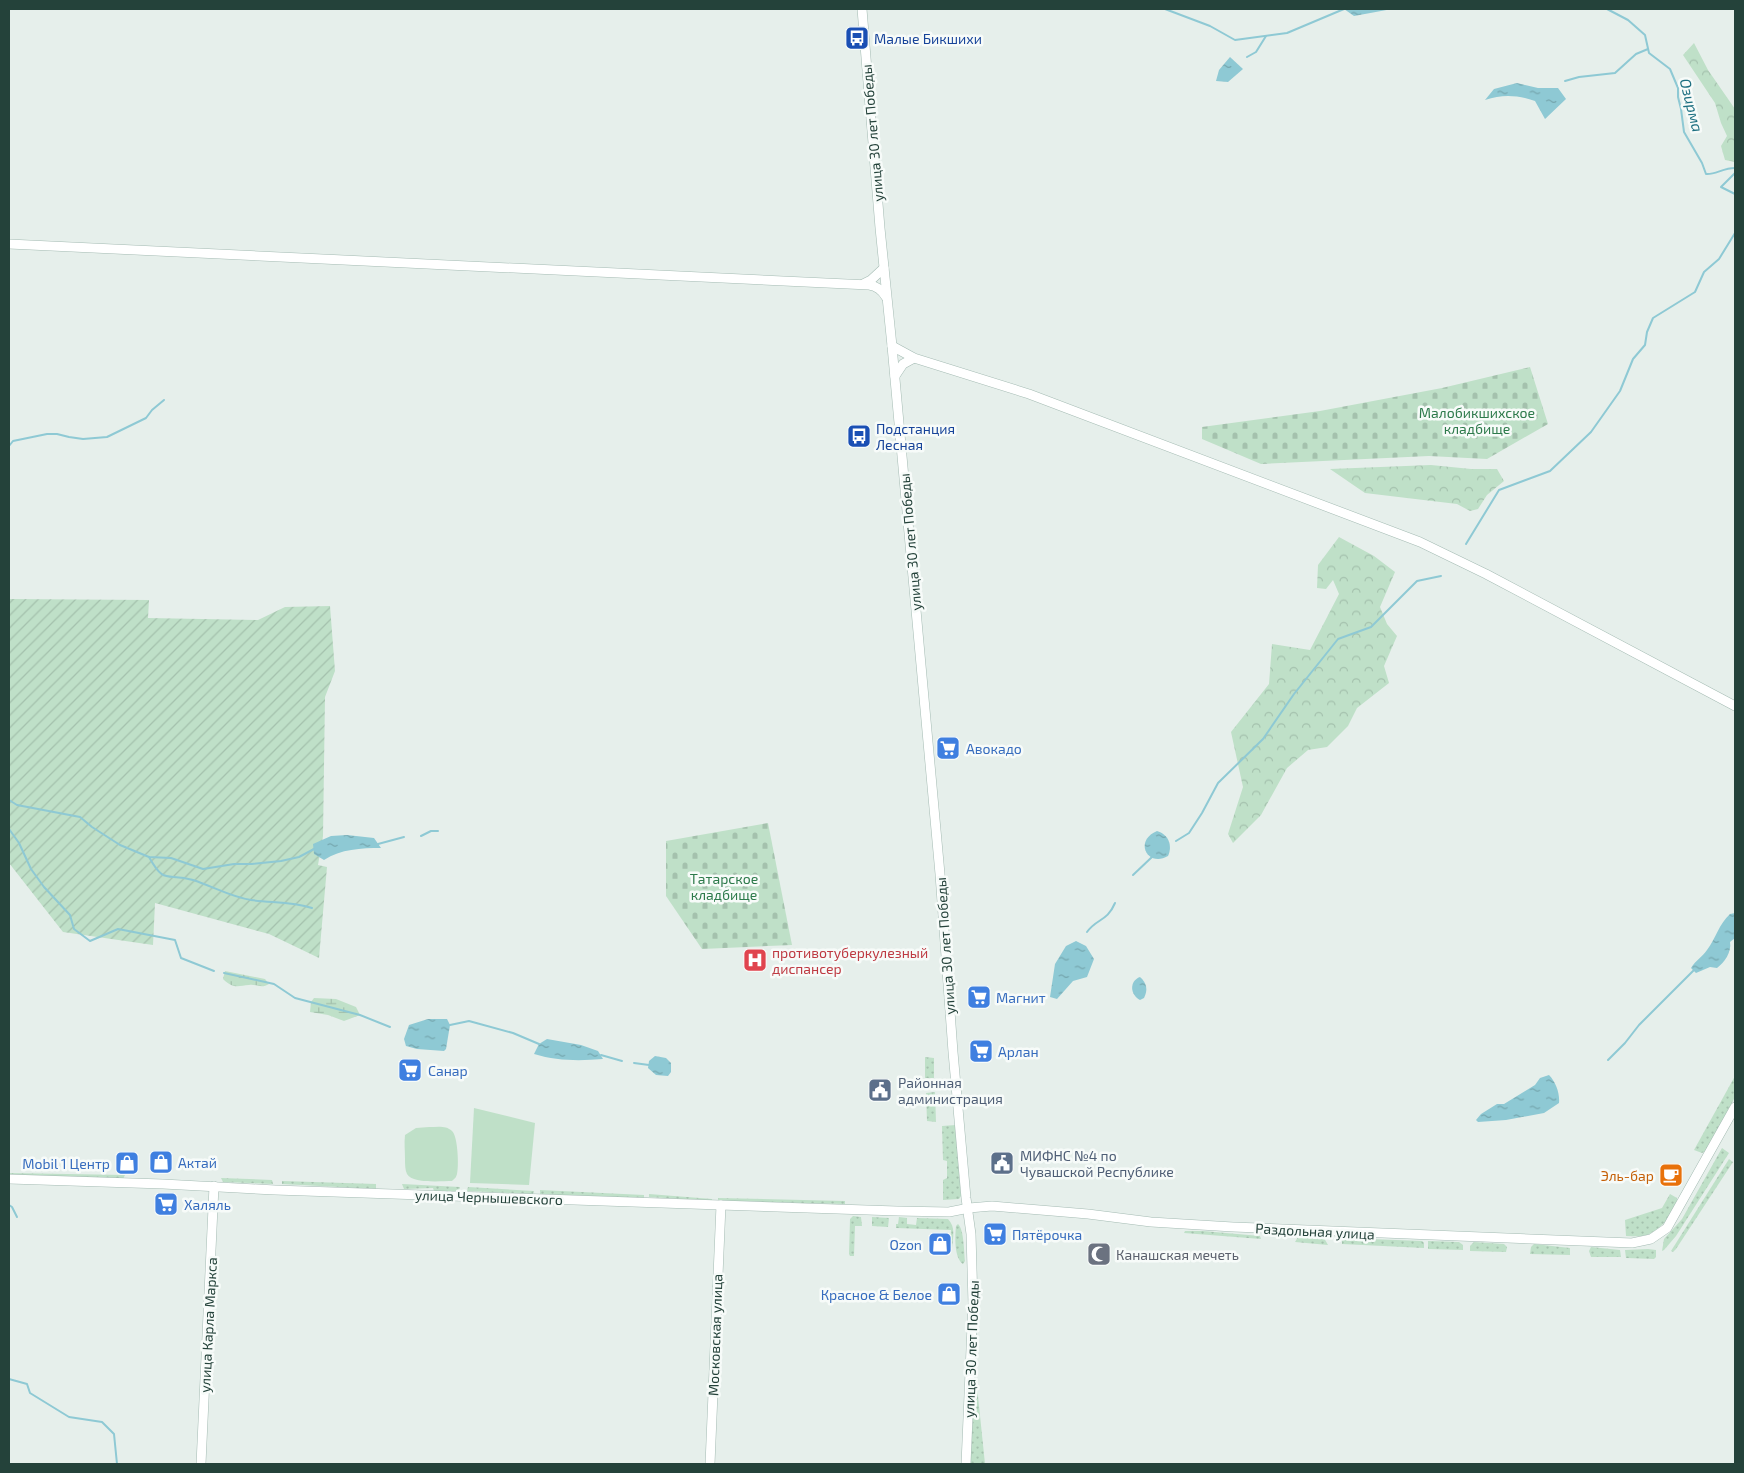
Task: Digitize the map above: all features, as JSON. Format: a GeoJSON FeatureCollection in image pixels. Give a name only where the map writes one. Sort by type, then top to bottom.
{"type":"FeatureCollection","features":[{"type":"Feature","properties":{"kind":"street","name":"улица 30 лет Победы"},"geometry":{"type":"LineString","coordinates":[[862,9],[886,298],[895,376],[936,828],[953,1052],[973,1266],[966,1464]]}},
{"type":"Feature","properties":{"kind":"street"},"geometry":{"type":"LineString","coordinates":[[9,244],[860,285],[875,286],[883,292],[886,298]]}},
{"type":"Feature","properties":{"kind":"street"},"geometry":{"type":"LineString","coordinates":[[860,285],[872,280],[884,268]]}},
{"type":"Feature","properties":{"kind":"street"},"geometry":{"type":"LineString","coordinates":[[892,346],[914,358],[1029,394],[1420,542],[1486,574],[1735,706]]}},
{"type":"Feature","properties":{"kind":"street"},"geometry":{"type":"LineString","coordinates":[[895,376],[903,364],[914,358]]}},
{"type":"Feature","properties":{"kind":"street","name":"Раздольная улица"},"geometry":{"type":"LineString","coordinates":[[968,1208],[992,1206],[1088,1214],[1150,1222],[1252,1228],[1642,1242],[1660,1234],[1672,1220],[1735,1108]]}},
{"type":"Feature","properties":{"kind":"street","name":"улица Чернышевского"},"geometry":{"type":"LineString","coordinates":[[9,1178],[275,1190],[721,1205],[949,1212],[968,1208]]}},
{"type":"Feature","properties":{"kind":"street","name":"улица Карла Маркса"},"geometry":{"type":"LineString","coordinates":[[201,1464],[214,1186]]}},
{"type":"Feature","properties":{"kind":"street","name":"Московская улица"},"geometry":{"type":"LineString","coordinates":[[710,1464],[721,1205]]}},
{"type":"Feature","properties":{"kind":"green space"},"geometry":{"type":"Polygon","coordinates":[[[1694,43],[1708,70],[1735,109],[1735,162],[1725,160],[1721,146],[1727,136],[1715,103],[1683,55],[1694,43]]]}},
{"type":"Feature","properties":{"kind":"green space","name":"Малобикшихское кладбище"},"geometry":{"type":"Polygon","coordinates":[[[1530,367],[1548,424],[1487,459],[1429,456],[1261,464],[1202,439],[1202,427],[1320,411],[1442,388],[1530,367]]]}},
{"type":"Feature","properties":{"kind":"green space"},"geometry":{"type":"Polygon","coordinates":[[[1431,465],[1471,469],[1497,469],[1504,481],[1487,495],[1478,509],[1470,511],[1457,504],[1365,493],[1330,469],[1431,465]]]}},
{"type":"Feature","properties":{"kind":"green space"},"geometry":{"type":"Polygon","coordinates":[[[1339,537],[1374,556],[1395,572],[1380,607],[1387,624],[1397,636],[1384,666],[1389,683],[1357,708],[1348,726],[1327,747],[1308,750],[1287,768],[1261,815],[1233,843],[1228,834],[1243,787],[1231,732],[1269,684],[1272,644],[1310,650],[1339,594],[1333,580],[1326,589],[1317,588],[1318,565],[1339,537]]]}},
{"type":"Feature","properties":{"kind":"green space"},"geometry":{"type":"Polygon","coordinates":[[[9,599],[149,600],[148,618],[258,620],[285,607],[330,606],[335,671],[325,697],[323,836],[318,865],[327,867],[319,958],[269,934],[155,903],[153,945],[63,932],[9,863],[9,599]]]}},
{"type":"Feature","properties":{"kind":"green space","name":"Татарское кладбище"},"geometry":{"type":"Polygon","coordinates":[[[768,823],[792,945],[702,949],[666,896],[666,841],[768,823]]]}},
{"type":"Feature","properties":{"kind":"green space"},"geometry":{"type":"Polygon","coordinates":[[[225,971],[265,979],[269,984],[262,986],[233,986],[223,979],[225,971]]]}},
{"type":"Feature","properties":{"kind":"green space"},"geometry":{"type":"Polygon","coordinates":[[[314,998],[336,999],[356,1007],[360,1015],[344,1021],[328,1015],[310,1012],[311,1002],[314,998]]]}},
{"type":"Feature","properties":{"kind":"green space"},"geometry":{"type":"Polygon","coordinates":[[[925,1057],[934,1058],[934,1078],[925,1078],[925,1057]]]}},
{"type":"Feature","properties":{"kind":"green space"},"geometry":{"type":"Polygon","coordinates":[[[1735,1076],[1735,1097],[1706,1151],[1702,1153],[1694,1150],[1735,1076]]]}},
{"type":"Feature","properties":{"kind":"green space"},"geometry":{"type":"Polygon","coordinates":[[[935,1092],[936,1122],[927,1121],[926,1093],[935,1092]]]}},
{"type":"Feature","properties":{"kind":"green space"},"geometry":{"type":"Polygon","coordinates":[[[474,1108],[535,1123],[529,1185],[470,1183],[474,1108]]]}},
{"type":"Feature","properties":{"kind":"green space"},"geometry":{"type":"Polygon","coordinates":[[[956,1125],[961,1196],[959,1199],[943,1200],[943,1180],[947,1178],[947,1161],[943,1160],[942,1126],[956,1125]]]}},
{"type":"Feature","properties":{"kind":"green space"},"geometry":{"type":"Polygon","coordinates":[[[416,1128],[447,1128],[454,1134],[457,1145],[457,1175],[452,1181],[421,1181],[410,1177],[407,1174],[405,1165],[405,1135],[416,1128]]]}},
{"type":"Feature","properties":{"kind":"green space"},"geometry":{"type":"Polygon","coordinates":[[[1722,1148],[1729,1153],[1676,1236],[1662,1251],[1664,1239],[1682,1219],[1722,1148]]]}},
{"type":"Feature","properties":{"kind":"green space"},"geometry":{"type":"Polygon","coordinates":[[[1729,1159],[1733,1162],[1676,1249],[1673,1252],[1671,1251],[1729,1159]]]}},
{"type":"Feature","properties":{"kind":"green space"},"geometry":{"type":"Polygon","coordinates":[[[9,1173],[125,1175],[123,1179],[9,1176],[9,1173]]]}},
{"type":"Feature","properties":{"kind":"green space"},"geometry":{"type":"Polygon","coordinates":[[[221,1178],[272,1180],[273,1184],[223,1182],[221,1178]]]}},
{"type":"Feature","properties":{"kind":"green space"},"geometry":{"type":"Polygon","coordinates":[[[282,1181],[376,1184],[376,1189],[282,1184],[282,1181]]]}},
{"type":"Feature","properties":{"kind":"green space"},"geometry":{"type":"Polygon","coordinates":[[[402,1184],[460,1187],[459,1191],[434,1191],[433,1188],[404,1189],[402,1184]]]}},
{"type":"Feature","properties":{"kind":"green space"},"geometry":{"type":"Polygon","coordinates":[[[468,1187],[534,1191],[533,1194],[467,1191],[468,1187]]]}},
{"type":"Feature","properties":{"kind":"green space"},"geometry":{"type":"Polygon","coordinates":[[[540,1190],[644,1195],[644,1199],[540,1194],[540,1190]]]}},
{"type":"Feature","properties":{"kind":"green space"},"geometry":{"type":"Polygon","coordinates":[[[649,1194],[712,1199],[712,1201],[649,1197],[649,1194]]]}},
{"type":"Feature","properties":{"kind":"green space"},"geometry":{"type":"Polygon","coordinates":[[[1670,1194],[1677,1198],[1677,1203],[1672,1215],[1662,1225],[1647,1235],[1626,1236],[1625,1220],[1662,1208],[1670,1194]]]}},
{"type":"Feature","properties":{"kind":"green space"},"geometry":{"type":"Polygon","coordinates":[[[718,1198],[845,1201],[845,1204],[718,1201],[718,1198]]]}},
{"type":"Feature","properties":{"kind":"green space"},"geometry":{"type":"Polygon","coordinates":[[[853,1216],[861,1217],[862,1226],[855,1226],[854,1256],[850,1256],[850,1219],[853,1216]]]}},
{"type":"Feature","properties":{"kind":"green space"},"geometry":{"type":"Polygon","coordinates":[[[872,1217],[889,1218],[888,1227],[872,1226],[872,1217]]]}},
{"type":"Feature","properties":{"kind":"green space"},"geometry":{"type":"Polygon","coordinates":[[[899,1217],[907,1218],[907,1224],[916,1225],[917,1218],[948,1219],[953,1229],[952,1248],[950,1247],[951,1230],[896,1228],[899,1217]]]}},
{"type":"Feature","properties":{"kind":"green space"},"geometry":{"type":"Polygon","coordinates":[[[958,1224],[963,1241],[965,1261],[963,1264],[958,1257],[956,1246],[955,1235],[958,1224]]]}},
{"type":"Feature","properties":{"kind":"green space"},"geometry":{"type":"Polygon","coordinates":[[[1185,1231],[1260,1236],[1261,1239],[1184,1233],[1185,1231]]]}},
{"type":"Feature","properties":{"kind":"green space"},"geometry":{"type":"Polygon","coordinates":[[[1298,1237],[1324,1238],[1328,1245],[1295,1242],[1298,1237]]]}},
{"type":"Feature","properties":{"kind":"green space"},"geometry":{"type":"Polygon","coordinates":[[[1345,1238],[1422,1241],[1424,1248],[1342,1244],[1345,1238]]]}},
{"type":"Feature","properties":{"kind":"green space"},"geometry":{"type":"Polygon","coordinates":[[[1428,1241],[1459,1242],[1463,1245],[1463,1250],[1428,1249],[1428,1241]]]}},
{"type":"Feature","properties":{"kind":"green space"},"geometry":{"type":"Polygon","coordinates":[[[1474,1242],[1504,1244],[1507,1247],[1506,1252],[1470,1251],[1470,1246],[1474,1242]]]}},
{"type":"Feature","properties":{"kind":"green space"},"geometry":{"type":"Polygon","coordinates":[[[1534,1244],[1570,1248],[1570,1255],[1530,1254],[1531,1247],[1534,1244]]]}},
{"type":"Feature","properties":{"kind":"green space"},"geometry":{"type":"Polygon","coordinates":[[[1591,1247],[1620,1250],[1621,1257],[1591,1257],[1589,1251],[1591,1247]]]}},
{"type":"Feature","properties":{"kind":"green space"},"geometry":{"type":"Polygon","coordinates":[[[1625,1250],[1656,1250],[1656,1257],[1654,1259],[1626,1258],[1625,1250]]]}},
{"type":"Feature","properties":{"kind":"green space"},"geometry":{"type":"Polygon","coordinates":[[[975,1367],[985,1464],[970,1464],[970,1434],[975,1367]]]}},
{"type":"Feature","properties":{"kind":"water"},"geometry":{"type":"Polygon","coordinates":[[[1344,9],[1392,9],[1354,16],[1344,9]]]}},
{"type":"Feature","properties":{"kind":"water"},"geometry":{"type":"Polygon","coordinates":[[[1230,57],[1243,69],[1228,82],[1216,81],[1219,70],[1230,57]]]}},
{"type":"Feature","properties":{"kind":"water"},"geometry":{"type":"Polygon","coordinates":[[[1517,83],[1538,88],[1558,88],[1566,99],[1545,119],[1535,101],[1510,96],[1485,100],[1494,89],[1517,83]]]}},
{"type":"Feature","properties":{"kind":"water"},"geometry":{"type":"Polygon","coordinates":[[[1157,831],[1167,837],[1170,844],[1168,856],[1161,859],[1154,859],[1149,856],[1145,846],[1150,835],[1157,831]]]}},
{"type":"Feature","properties":{"kind":"water"},"geometry":{"type":"Polygon","coordinates":[[[347,835],[374,838],[381,848],[344,851],[324,860],[314,854],[313,844],[331,836],[347,835]]]}},
{"type":"Feature","properties":{"kind":"water"},"geometry":{"type":"Polygon","coordinates":[[[1735,913],[1735,938],[1730,942],[1730,950],[1725,960],[1717,968],[1710,967],[1696,973],[1691,968],[1707,950],[1726,918],[1730,914],[1735,913]]]}},
{"type":"Feature","properties":{"kind":"water"},"geometry":{"type":"Polygon","coordinates":[[[1076,941],[1086,946],[1094,959],[1087,977],[1073,981],[1057,999],[1050,997],[1055,964],[1066,946],[1076,941]]]}},
{"type":"Feature","properties":{"kind":"water"},"geometry":{"type":"Polygon","coordinates":[[[1140,977],[1145,984],[1146,992],[1144,998],[1140,1000],[1134,995],[1132,988],[1136,979],[1140,977]]]}},
{"type":"Feature","properties":{"kind":"water"},"geometry":{"type":"Polygon","coordinates":[[[428,1019],[447,1019],[450,1025],[444,1051],[417,1049],[406,1046],[404,1039],[409,1025],[428,1019]]]}},
{"type":"Feature","properties":{"kind":"water"},"geometry":{"type":"Polygon","coordinates":[[[547,1039],[581,1045],[598,1051],[603,1059],[568,1060],[534,1054],[539,1044],[547,1039]]]}},
{"type":"Feature","properties":{"kind":"water"},"geometry":{"type":"Polygon","coordinates":[[[655,1056],[666,1058],[671,1063],[671,1072],[668,1076],[656,1075],[648,1068],[649,1061],[655,1056]]]}},
{"type":"Feature","properties":{"kind":"water"},"geometry":{"type":"Polygon","coordinates":[[[1549,1075],[1557,1088],[1559,1103],[1544,1113],[1506,1120],[1478,1122],[1476,1120],[1481,1114],[1497,1104],[1504,1104],[1535,1085],[1540,1078],[1549,1075]]]}},
{"type":"Feature","properties":{"kind":"waterway"},"geometry":{"type":"LineString","coordinates":[[1165,9],[1210,26],[1235,40],[1287,33],[1344,9]]}},
{"type":"Feature","properties":{"kind":"waterway","name":"Озирма"},"geometry":{"type":"LineString","coordinates":[[1607,9],[1628,20],[1645,35],[1649,53],[1670,69],[1678,88],[1684,132],[1702,163],[1706,174],[1735,168]]}},
{"type":"Feature","properties":{"kind":"waterway"},"geometry":{"type":"LineString","coordinates":[[1247,57],[1256,52],[1266,36]]}},
{"type":"Feature","properties":{"kind":"waterway"},"geometry":{"type":"LineString","coordinates":[[1565,81],[1579,77],[1615,73],[1636,54],[1648,49]]}},
{"type":"Feature","properties":{"kind":"waterway"},"geometry":{"type":"LineString","coordinates":[[1735,173],[1721,187],[1735,194]]}},
{"type":"Feature","properties":{"kind":"waterway"},"geometry":{"type":"LineString","coordinates":[[1466,544],[1499,490],[1550,471],[1591,432],[1620,391],[1633,359],[1645,345],[1647,332],[1653,318],[1695,292],[1704,272],[1719,259],[1735,233]]}},
{"type":"Feature","properties":{"kind":"waterway"},"geometry":{"type":"LineString","coordinates":[[9,446],[13,441],[47,434],[83,439],[107,437],[146,418],[164,400]]}},
{"type":"Feature","properties":{"kind":"waterway"},"geometry":{"type":"LineString","coordinates":[[1176,841],[1189,833],[1218,783],[1263,739],[1294,694],[1338,639],[1371,627],[1417,581],[1441,576]]}},
{"type":"Feature","properties":{"kind":"waterway"},"geometry":{"type":"LineString","coordinates":[[9,800],[17,805],[80,817],[120,845],[149,857],[171,858],[203,869],[234,864],[281,861],[299,857],[314,849]]}},
{"type":"Feature","properties":{"kind":"waterway"},"geometry":{"type":"LineString","coordinates":[[9,829],[19,843],[31,869],[44,887],[70,915],[74,929],[90,941],[118,929],[175,940],[181,958],[214,971]]}},
{"type":"Feature","properties":{"kind":"waterway"},"geometry":{"type":"LineString","coordinates":[[421,836],[431,831],[438,831]]}},
{"type":"Feature","properties":{"kind":"waterway"},"geometry":{"type":"LineString","coordinates":[[378,844],[404,837]]}},
{"type":"Feature","properties":{"kind":"waterway"},"geometry":{"type":"LineString","coordinates":[[149,857],[154,866],[163,875],[193,880],[244,899],[282,902],[312,908]]}},
{"type":"Feature","properties":{"kind":"waterway"},"geometry":{"type":"LineString","coordinates":[[1133,875],[1152,857]]}},
{"type":"Feature","properties":{"kind":"waterway"},"geometry":{"type":"LineString","coordinates":[[1087,932],[1094,924],[1109,914],[1115,903]]}},
{"type":"Feature","properties":{"kind":"waterway"},"geometry":{"type":"LineString","coordinates":[[1608,1060],[1639,1025],[1694,970]]}},
{"type":"Feature","properties":{"kind":"waterway"},"geometry":{"type":"LineString","coordinates":[[224,973],[274,984],[295,998],[360,1015],[390,1027]]}},
{"type":"Feature","properties":{"kind":"waterway"},"geometry":{"type":"LineString","coordinates":[[450,1025],[469,1021],[513,1033],[539,1044]]}},
{"type":"Feature","properties":{"kind":"waterway"},"geometry":{"type":"LineString","coordinates":[[601,1055],[622,1061]]}},
{"type":"Feature","properties":{"kind":"waterway"},"geometry":{"type":"LineString","coordinates":[[634,1063],[649,1065]]}},
{"type":"Feature","properties":{"kind":"waterway"},"geometry":{"type":"LineString","coordinates":[[9,1205],[17,1217]]}},
{"type":"Feature","properties":{"kind":"waterway"},"geometry":{"type":"LineString","coordinates":[[9,1379],[27,1384],[30,1393],[69,1417],[102,1422],[114,1434],[117,1464]]}},
{"type":"Feature","properties":{"kind":"place","name":"Малые Бикшихи"},"geometry":{"type":"Point","coordinates":[857,38]}},
{"type":"Feature","properties":{"kind":"place","name":"Подстанция Лесная"},"geometry":{"type":"Point","coordinates":[859,436]}},
{"type":"Feature","properties":{"kind":"place","name":"Авокадо"},"geometry":{"type":"Point","coordinates":[948,748]}},
{"type":"Feature","properties":{"kind":"place","name":"противотуберкулезный диспансер"},"geometry":{"type":"Point","coordinates":[755,960]}},
{"type":"Feature","properties":{"kind":"place","name":"Магнит"},"geometry":{"type":"Point","coordinates":[979,997]}},
{"type":"Feature","properties":{"kind":"place","name":"Арлан"},"geometry":{"type":"Point","coordinates":[981,1051]}},
{"type":"Feature","properties":{"kind":"place","name":"Санар"},"geometry":{"type":"Point","coordinates":[410,1070]}},
{"type":"Feature","properties":{"kind":"place","name":"Районная администрация"},"geometry":{"type":"Point","coordinates":[880,1090]}},
{"type":"Feature","properties":{"kind":"place","name":"Актай"},"geometry":{"type":"Point","coordinates":[161,1162]}},
{"type":"Feature","properties":{"kind":"place","name":"Mobil 1 Центр"},"geometry":{"type":"Point","coordinates":[127,1163]}},
{"type":"Feature","properties":{"kind":"place","name":"МИФНС №4 по Чувашской Республике"},"geometry":{"type":"Point","coordinates":[1002,1163]}},
{"type":"Feature","properties":{"kind":"place","name":"Эль-бар"},"geometry":{"type":"Point","coordinates":[1671,1175]}},
{"type":"Feature","properties":{"kind":"place","name":"Халяль"},"geometry":{"type":"Point","coordinates":[166,1204]}},
{"type":"Feature","properties":{"kind":"place","name":"Пятёрочка"},"geometry":{"type":"Point","coordinates":[995,1234]}},
{"type":"Feature","properties":{"kind":"place","name":"Ozon"},"geometry":{"type":"Point","coordinates":[940,1244]}},
{"type":"Feature","properties":{"kind":"place","name":"Канашская мечеть"},"geometry":{"type":"Point","coordinates":[1099,1254]}},
{"type":"Feature","properties":{"kind":"place","name":"Красное & Белое"},"geometry":{"type":"Point","coordinates":[949,1294]}}]}
